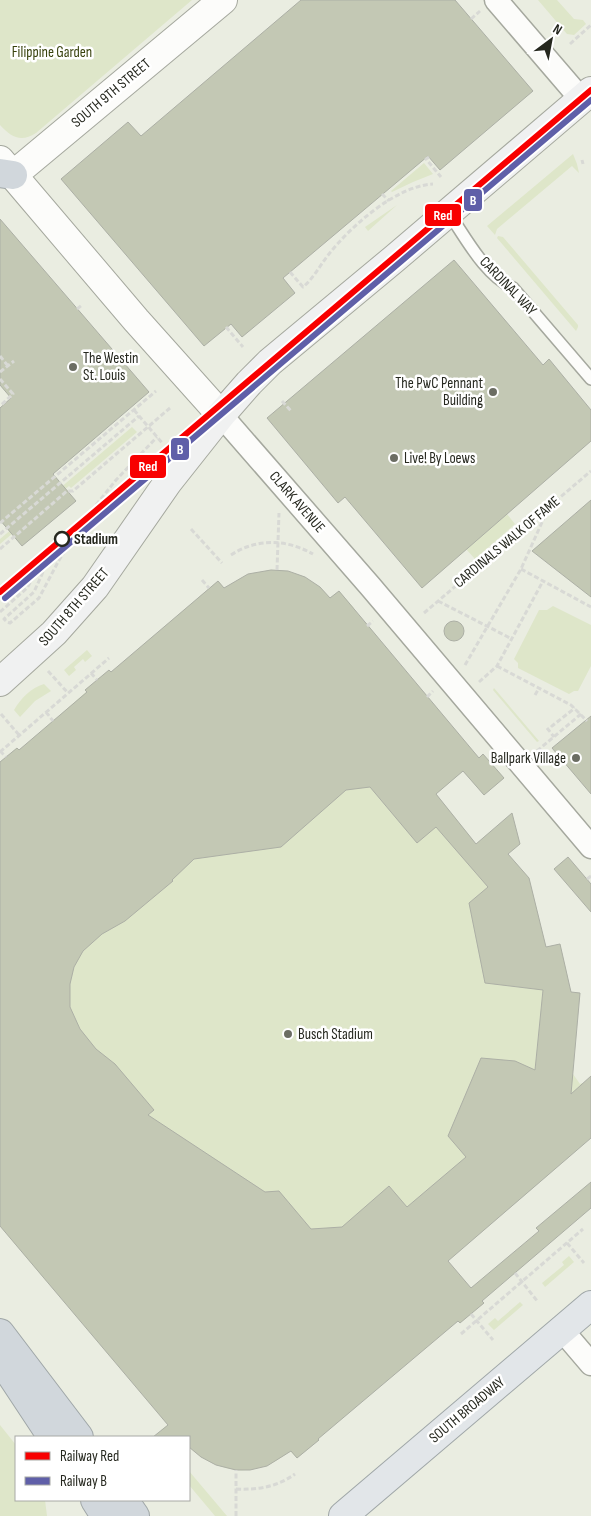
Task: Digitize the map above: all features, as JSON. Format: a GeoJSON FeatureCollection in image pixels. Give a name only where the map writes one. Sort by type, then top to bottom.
{"type":"FeatureCollection","features":[{"type":"Feature","properties":{"kind":"highway"},"geometry":{"type":"LineString","coordinates":[[0,1333],[78,1436]]}},
{"type":"Feature","properties":{"kind":"highway"},"geometry":{"type":"LineString","coordinates":[[0,1358],[51,1436]]}},
{"type":"Feature","properties":{"kind":"highway"},"geometry":{"type":"LineString","coordinates":[[96,1501],[106,1516]]}},
{"type":"Feature","properties":{"kind":"highway"},"geometry":{"type":"LineString","coordinates":[[125,1501],[135,1516]]}},
{"type":"Feature","properties":{"kind":"main road","name":"SOUTH 8TH STREET"},"geometry":{"type":"LineString","coordinates":[[3,673],[54,633],[95,587],[168,482],[248,383],[270,362],[448,212],[588,100]]}},
{"type":"Feature","properties":{"kind":"main road","name":"SOUTH BROADWAY"},"geometry":{"type":"LineString","coordinates":[[343,1516],[591,1305]]}},
{"type":"Feature","properties":{"kind":"street","name":"SOUTH 9TH STREET"},"geometry":{"type":"LineString","coordinates":[[3,174],[223,0]]}},
{"type":"Feature","properties":{"kind":"street"},"geometry":{"type":"LineString","coordinates":[[496,0],[588,100]]}},
{"type":"Feature","properties":{"kind":"street","name":"CLARK AVENUE"},"geometry":{"type":"LineString","coordinates":[[3,174],[221,415],[370,586],[591,847]]}},
{"type":"Feature","properties":{"kind":"street"},"geometry":{"type":"LineString","coordinates":[[562,1330],[591,1364]]}},
{"type":"Feature","properties":{"kind":"lane","name":"CARDINAL WAY"},"geometry":{"type":"LineString","coordinates":[[448,212],[484,264],[500,281],[513,288],[591,379]]}},
{"type":"Feature","properties":{"kind":"path"},"geometry":{"type":"LineString","coordinates":[[570,44],[591,26]]}},
{"type":"Feature","properties":{"kind":"path"},"geometry":{"type":"LineString","coordinates":[[429,157],[426,159],[441,177]]}},
{"type":"Feature","properties":{"kind":"path"},"geometry":{"type":"LineString","coordinates":[[290,272],[303,287],[311,280],[345,236],[361,222],[389,201],[413,188],[433,184]]}},
{"type":"Feature","properties":{"kind":"path"},"geometry":{"type":"LineString","coordinates":[[382,194],[389,201]]}},
{"type":"Feature","properties":{"kind":"path"},"geometry":{"type":"LineString","coordinates":[[77,309],[82,305]]}},
{"type":"Feature","properties":{"kind":"path"},"geometry":{"type":"LineString","coordinates":[[226,327],[243,347]]}},
{"type":"Feature","properties":{"kind":"path"},"geometry":{"type":"LineString","coordinates":[[0,356],[8,366]]}},
{"type":"Feature","properties":{"kind":"path"},"geometry":{"type":"LineString","coordinates":[[0,372],[14,361]]}},
{"type":"Feature","properties":{"kind":"path"},"geometry":{"type":"LineString","coordinates":[[0,378],[13,394],[0,406]]}},
{"type":"Feature","properties":{"kind":"path"},"geometry":{"type":"LineString","coordinates":[[0,523],[156,391]]}},
{"type":"Feature","properties":{"kind":"path"},"geometry":{"type":"LineString","coordinates":[[282,401],[291,411]]}},
{"type":"Feature","properties":{"kind":"path"},"geometry":{"type":"LineString","coordinates":[[0,549],[170,408]]}},
{"type":"Feature","properties":{"kind":"path"},"geometry":{"type":"LineString","coordinates":[[134,410],[163,444]]}},
{"type":"Feature","properties":{"kind":"path"},"geometry":{"type":"LineString","coordinates":[[0,534],[139,416]]}},
{"type":"Feature","properties":{"kind":"path"},"geometry":{"type":"LineString","coordinates":[[43,572],[34,592],[4,619],[7,622],[10,623],[39,598],[80,525],[116,480],[157,437]]}},
{"type":"Feature","properties":{"kind":"path","name":"CARDINALS WALK OF FAME"},"geometry":{"type":"LineString","coordinates":[[424,613],[591,471]]}},
{"type":"Feature","properties":{"kind":"path"},"geometry":{"type":"LineString","coordinates":[[465,665],[521,569],[550,506]]}},
{"type":"Feature","properties":{"kind":"path"},"geometry":{"type":"LineString","coordinates":[[277,570],[279,510]]}},
{"type":"Feature","properties":{"kind":"path"},"geometry":{"type":"LineString","coordinates":[[192,529],[222,563]]}},
{"type":"Feature","properties":{"kind":"path"},"geometry":{"type":"LineString","coordinates":[[231,555],[260,542],[278,542],[300,548],[317,557]]}},
{"type":"Feature","properties":{"kind":"path"},"geometry":{"type":"LineString","coordinates":[[521,569],[591,606]]}},
{"type":"Feature","properties":{"kind":"path"},"geometry":{"type":"LineString","coordinates":[[202,580],[209,588]]}},
{"type":"Feature","properties":{"kind":"path"},"geometry":{"type":"LineString","coordinates":[[0,612],[27,588],[31,581]]}},
{"type":"Feature","properties":{"kind":"path"},"geometry":{"type":"LineString","coordinates":[[479,682],[497,666],[543,581]]}},
{"type":"Feature","properties":{"kind":"path"},"geometry":{"type":"LineString","coordinates":[[438,601],[512,639]]}},
{"type":"Feature","properties":{"kind":"path"},"geometry":{"type":"LineString","coordinates":[[367,626],[374,621]]}},
{"type":"Feature","properties":{"kind":"path"},"geometry":{"type":"LineString","coordinates":[[6,757],[0,752],[110,658]]}},
{"type":"Feature","properties":{"kind":"path"},"geometry":{"type":"LineString","coordinates":[[497,666],[575,708],[587,721]]}},
{"type":"Feature","properties":{"kind":"path"},"geometry":{"type":"LineString","coordinates":[[48,671],[68,693]]}},
{"type":"Feature","properties":{"kind":"path"},"geometry":{"type":"LineString","coordinates":[[91,673],[97,680]]}},
{"type":"Feature","properties":{"kind":"path"},"geometry":{"type":"LineString","coordinates":[[535,695],[538,688]]}},
{"type":"Feature","properties":{"kind":"path"},"geometry":{"type":"LineString","coordinates":[[427,697],[434,691]]}},
{"type":"Feature","properties":{"kind":"path"},"geometry":{"type":"LineString","coordinates":[[551,725],[575,708]]}},
{"type":"Feature","properties":{"kind":"path"},"geometry":{"type":"LineString","coordinates":[[46,712],[53,721]]}},
{"type":"Feature","properties":{"kind":"path"},"geometry":{"type":"LineString","coordinates":[[1,714],[19,735]]}},
{"type":"Feature","properties":{"kind":"path"},"geometry":{"type":"LineString","coordinates":[[537,752],[581,714]]}},
{"type":"Feature","properties":{"kind":"path"},"geometry":{"type":"LineString","coordinates":[[547,728],[554,737]]}},
{"type":"Feature","properties":{"kind":"path"},"geometry":{"type":"LineString","coordinates":[[587,879],[591,876]]}},
{"type":"Feature","properties":{"kind":"path"},"geometry":{"type":"LineString","coordinates":[[460,1334],[583,1229]]}},
{"type":"Feature","properties":{"kind":"path"},"geometry":{"type":"LineString","coordinates":[[567,1243],[584,1263]]}},
{"type":"Feature","properties":{"kind":"path"},"geometry":{"type":"LineString","coordinates":[[514,1273],[538,1302]]}},
{"type":"Feature","properties":{"kind":"path"},"geometry":{"type":"LineString","coordinates":[[471,1314],[493,1340]]}},
{"type":"Feature","properties":{"kind":"path"},"geometry":{"type":"LineString","coordinates":[[236,1470],[236,1516]]}},
{"type":"Feature","properties":{"kind":"path"},"geometry":{"type":"LineString","coordinates":[[236,1489],[262,1488],[283,1482],[295,1474]]}},
{"type":"Feature","properties":{"kind":"green space","name":"Filippine Garden"},"geometry":{"type":"Polygon","coordinates":[[[0,0],[192,0],[36,133],[26,138],[21,138],[8,133],[0,125],[0,0]]]}},
{"type":"Feature","properties":{"kind":"green space"},"geometry":{"type":"Polygon","coordinates":[[[538,0],[557,0],[574,19],[583,20],[586,24],[574,35],[567,34],[538,0]]]}},
{"type":"Feature","properties":{"kind":"green space"},"geometry":{"type":"Polygon","coordinates":[[[573,154],[579,173],[572,166],[497,229],[495,235],[487,226],[573,154]]]}},
{"type":"Feature","properties":{"kind":"green space"},"geometry":{"type":"Polygon","coordinates":[[[424,163],[433,174],[391,191],[424,163]]]}},
{"type":"Feature","properties":{"kind":"green space"},"geometry":{"type":"Polygon","coordinates":[[[397,205],[368,231],[365,227],[397,205]]]}},
{"type":"Feature","properties":{"kind":"green space"},"geometry":{"type":"Polygon","coordinates":[[[498,236],[503,237],[578,325],[576,331],[497,238],[498,236]]]}},
{"type":"Feature","properties":{"kind":"green space"},"geometry":{"type":"Polygon","coordinates":[[[132,427],[137,432],[71,488],[69,486],[0,544],[0,539],[132,427]]]}},
{"type":"Feature","properties":{"kind":"green space"},"geometry":{"type":"Polygon","coordinates":[[[507,514],[515,524],[475,559],[466,549],[507,514]]]}},
{"type":"Feature","properties":{"kind":"green space","name":"Busch Stadium"},"geometry":{"type":"Polygon","coordinates":[[[280,570],[295,573],[308,579],[330,598],[339,591],[354,608],[349,613],[475,760],[483,754],[504,778],[484,795],[463,771],[436,794],[476,844],[489,833],[529,878],[546,947],[560,944],[568,978],[553,982],[573,1074],[580,1084],[582,1083],[591,1093],[446,1262],[484,1303],[460,1323],[455,1318],[315,1435],[319,1440],[297,1458],[290,1451],[267,1465],[246,1470],[236,1470],[216,1465],[197,1454],[190,1448],[190,1436],[166,1436],[161,1430],[171,1422],[49,1278],[46,1281],[0,1226],[0,762],[17,748],[20,750],[109,670],[114,675],[120,665],[191,604],[194,608],[203,600],[200,596],[218,581],[225,589],[251,575],[265,571],[280,570]]]}},
{"type":"Feature","properties":{"kind":"green space"},"geometry":{"type":"Polygon","coordinates":[[[553,606],[591,625],[591,666],[578,691],[569,694],[518,668],[518,663],[514,659],[539,610],[547,610],[553,606]]]}},
{"type":"Feature","properties":{"kind":"green space"},"geometry":{"type":"Polygon","coordinates":[[[87,650],[92,656],[85,662],[83,659],[74,667],[76,670],[69,676],[64,670],[87,650]]]}},
{"type":"Feature","properties":{"kind":"green space"},"geometry":{"type":"Polygon","coordinates":[[[44,684],[51,691],[35,701],[20,717],[14,710],[31,691],[44,684]]]}},
{"type":"Feature","properties":{"kind":"green space"},"geometry":{"type":"Polygon","coordinates":[[[494,688],[539,741],[537,742],[493,690],[494,688]]]}},
{"type":"Feature","properties":{"kind":"green space"},"geometry":{"type":"Polygon","coordinates":[[[569,1256],[574,1262],[545,1287],[542,1283],[564,1265],[562,1262],[569,1256]]]}},
{"type":"Feature","properties":{"kind":"green space"},"geometry":{"type":"Polygon","coordinates":[[[520,1302],[523,1305],[494,1330],[488,1324],[495,1318],[498,1321],[520,1302]]]}},
{"type":"Feature","properties":{"kind":"green space"},"geometry":{"type":"Polygon","coordinates":[[[0,1425],[15,1444],[15,1501],[45,1501],[47,1516],[0,1516],[0,1425]]]}},
{"type":"Feature","properties":{"kind":"green space"},"geometry":{"type":"Polygon","coordinates":[[[190,1472],[227,1516],[215,1516],[190,1486],[190,1472]]]}},
{"type":"Feature","properties":{"kind":"building"},"geometry":{"type":"Polygon","coordinates":[[[301,0],[455,0],[533,91],[440,170],[428,156],[283,278],[295,293],[242,337],[231,324],[204,346],[61,179],[128,122],[141,136],[301,0]]]}},
{"type":"Feature","properties":{"kind":"building","name":"The Westin St. Louis"},"geometry":{"type":"Polygon","coordinates":[[[0,219],[149,392],[53,474],[76,501],[22,546],[0,520],[0,408],[11,398],[0,385],[0,219]]]}},
{"type":"Feature","properties":{"kind":"building"},"geometry":{"type":"Polygon","coordinates":[[[454,260],[543,365],[549,359],[591,410],[591,441],[422,588],[345,497],[338,503],[267,418],[454,260]]]}},
{"type":"Feature","properties":{"kind":"building"},"geometry":{"type":"Polygon","coordinates":[[[591,500],[591,597],[532,551],[591,500]]]}},
{"type":"Feature","properties":{"kind":"building","name":"Busch Stadium"},"geometry":{"type":"Polygon","coordinates":[[[271,570],[288,571],[305,577],[320,587],[330,598],[339,591],[479,758],[483,754],[504,778],[484,795],[463,771],[436,794],[476,844],[512,813],[520,844],[508,854],[529,878],[546,947],[560,944],[571,992],[580,993],[571,1094],[591,1076],[591,1138],[448,1261],[471,1288],[539,1231],[536,1228],[591,1182],[591,1208],[482,1301],[484,1303],[460,1323],[458,1321],[297,1458],[291,1451],[267,1466],[250,1470],[236,1470],[216,1465],[201,1457],[190,1448],[190,1436],[154,1436],[168,1425],[0,1226],[0,762],[17,748],[19,750],[87,692],[85,690],[109,670],[111,672],[218,581],[224,588],[248,574],[271,570]],[[370,787],[346,790],[281,847],[194,859],[173,881],[125,921],[102,934],[83,951],[74,967],[70,984],[70,1007],[80,1029],[96,1049],[115,1064],[154,1110],[148,1115],[265,1192],[279,1191],[311,1229],[342,1227],[389,1186],[407,1207],[466,1157],[448,1136],[481,1058],[515,1061],[535,1070],[543,990],[485,983],[469,903],[488,887],[436,827],[417,843],[370,787]]]}},
{"type":"Feature","properties":{"kind":"building"},"geometry":{"type":"Polygon","coordinates":[[[454,621],[461,624],[464,631],[461,638],[454,641],[447,638],[444,631],[447,624],[454,621]]]}},
{"type":"Feature","properties":{"kind":"building","name":"Ballpark Village"},"geometry":{"type":"Polygon","coordinates":[[[591,716],[591,794],[552,748],[591,716]]]}},
{"type":"Feature","properties":{"kind":"building"},"geometry":{"type":"Polygon","coordinates":[[[568,857],[591,884],[591,912],[554,869],[568,857]]]}},
{"type":"Feature","properties":{"kind":"rail line","name":"Red"},"geometry":{"type":"LineString","coordinates":[[0,592],[591,90]]}},
{"type":"Feature","properties":{"kind":"rail line","name":"B"},"geometry":{"type":"LineString","coordinates":[[5,598],[591,100]]}},
{"type":"Feature","properties":{"kind":"place","name":"The Westin St. Louis"},"geometry":{"type":"Point","coordinates":[73,367]}},
{"type":"Feature","properties":{"kind":"place","name":"The PwC Pennant Building"},"geometry":{"type":"Point","coordinates":[493,392]}},
{"type":"Feature","properties":{"kind":"place","name":"Live! By Loews"},"geometry":{"type":"Point","coordinates":[394,458]}},
{"type":"Feature","properties":{"kind":"place","name":"Stadium"},"geometry":{"type":"Point","coordinates":[62,539]}},
{"type":"Feature","properties":{"kind":"place","name":"Ballpark Village"},"geometry":{"type":"Point","coordinates":[576,758]}},
{"type":"Feature","properties":{"kind":"place","name":"Busch Stadium"},"geometry":{"type":"Point","coordinates":[288,1034]}}]}
